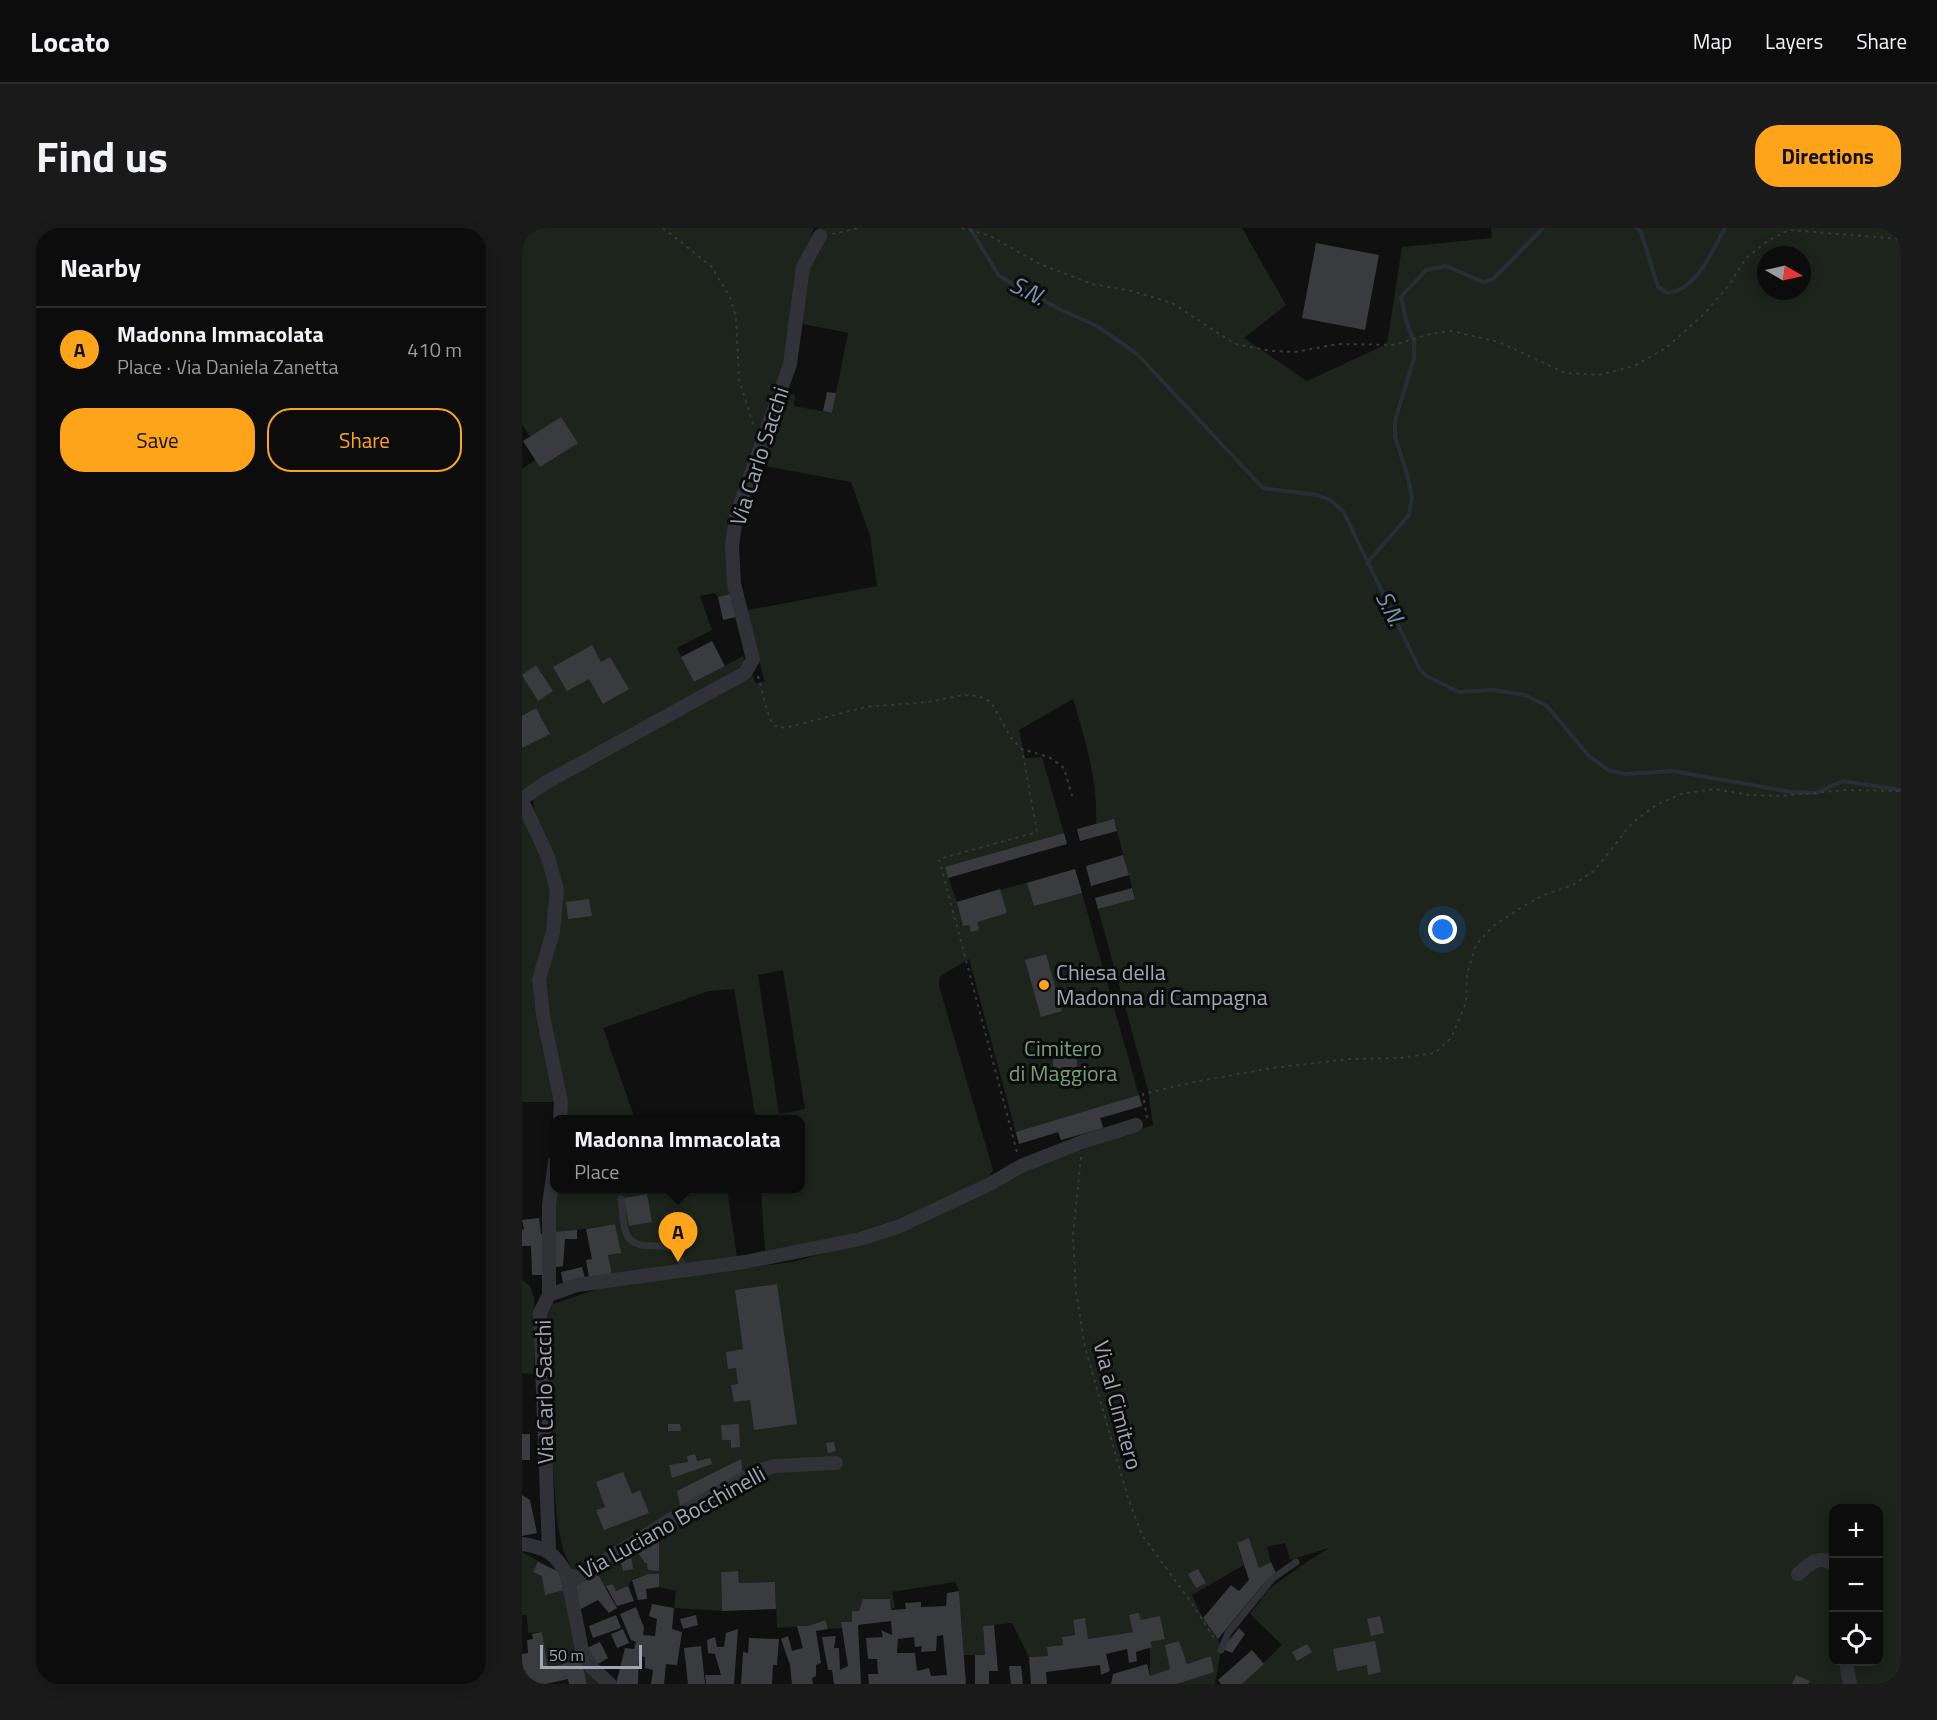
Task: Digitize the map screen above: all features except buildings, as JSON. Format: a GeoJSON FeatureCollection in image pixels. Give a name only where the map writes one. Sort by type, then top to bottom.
{"type":"FeatureCollection","features":[{"type":"Feature","properties":{"kind":"street","name":"Via Carlo Sacchi"},"geometry":{"type":"LineString","coordinates":[[753,659],[734,584],[732,546],[736,516],[790,364],[803,267],[820,236]]}},
{"type":"Feature","properties":{"kind":"street"},"geometry":{"type":"LineString","coordinates":[[560,1115],[561,1102],[543,1016],[539,979],[554,932],[557,890],[548,857],[522,800],[545,783],[745,673],[753,659]]}},
{"type":"Feature","properties":{"kind":"street"},"geometry":{"type":"LineString","coordinates":[[549,1295],[577,1285],[808,1251],[860,1239],[900,1226],[990,1184],[1021,1166],[1082,1142],[1136,1125]]}},
{"type":"Feature","properties":{"kind":"street","name":"Via Carlo Sacchi"},"geometry":{"type":"LineString","coordinates":[[549,1551],[540,1313],[549,1295],[551,1193]]}},
{"type":"Feature","properties":{"kind":"street","name":"Via Luciano Bocchinelli"},"geometry":{"type":"LineString","coordinates":[[522,1544],[549,1551],[559,1561],[567,1575],[577,1578],[683,1512],[760,1470],[775,1466],[836,1462]]}},
{"type":"Feature","properties":{"kind":"street"},"geometry":{"type":"LineString","coordinates":[[1798,1574],[1814,1560],[1826,1559],[1829,1561]]}},
{"type":"Feature","properties":{"kind":"street"},"geometry":{"type":"LineString","coordinates":[[567,1575],[582,1650],[591,1667],[610,1684]]}},
{"type":"Feature","properties":{"kind":"street"},"geometry":{"type":"LineString","coordinates":[[1847,1666],[1850,1684]]}},
{"type":"Feature","properties":{"kind":"lane"},"geometry":{"type":"LineString","coordinates":[[621,1199],[627,1235],[636,1244],[649,1247],[666,1246],[676,1252],[685,1270]]}},
{"type":"Feature","properties":{"kind":"lane"},"geometry":{"type":"LineString","coordinates":[[1221,1650],[1228,1633],[1272,1579],[1296,1562]]}},
{"type":"Feature","properties":{"kind":"path"},"geometry":{"type":"LineString","coordinates":[[663,228],[711,266],[730,297],[736,317],[739,379],[751,419],[764,438]]}},
{"type":"Feature","properties":{"kind":"path"},"geometry":{"type":"LineString","coordinates":[[820,236],[860,228]]}},
{"type":"Feature","properties":{"kind":"path"},"geometry":{"type":"LineString","coordinates":[[962,228],[990,236],[1040,264],[1092,284],[1132,291],[1172,303],[1235,344],[1271,351],[1294,352],[1338,344],[1394,345],[1430,334],[1451,331],[1499,342],[1565,373],[1599,375],[1634,366],[1666,348],[1704,314],[1729,285],[1746,258],[1769,240],[1789,231],[1901,239]]}},
{"type":"Feature","properties":{"kind":"path"},"geometry":{"type":"LineString","coordinates":[[753,659],[767,710],[774,725],[784,728],[866,707],[928,702],[963,695],[979,696],[991,702],[1011,738],[1022,749],[1049,758],[1064,768],[1072,796]]}},
{"type":"Feature","properties":{"kind":"path"},"geometry":{"type":"LineString","coordinates":[[1021,1166],[939,859],[1038,832],[1022,749]]}},
{"type":"Feature","properties":{"kind":"path"},"geometry":{"type":"LineString","coordinates":[[1136,1125],[1147,1120],[1143,1094],[1149,1092],[1272,1068],[1350,1059],[1400,1058],[1435,1053],[1451,1038],[1466,1003],[1467,974],[1476,945],[1493,926],[1522,907],[1544,895],[1573,885],[1595,870],[1632,823],[1656,805],[1681,794],[1714,789],[1749,795],[1781,796],[1846,790],[1901,791]]}},
{"type":"Feature","properties":{"kind":"path","name":"Via al Cimitero"},"geometry":{"type":"LineString","coordinates":[[1082,1142],[1073,1235],[1076,1292],[1085,1347],[1128,1498],[1142,1535],[1193,1605],[1221,1650]]}},
{"type":"Feature","properties":{"kind":"green space"},"geometry":{"type":"Polygon","coordinates":[[[522,228],[814,228],[802,267],[787,363],[744,483],[731,594],[718,597],[715,593],[700,596],[712,630],[677,648],[694,682],[743,656],[745,664],[522,792],[522,469],[535,460],[523,441],[530,437],[522,424],[522,228]]]}},
{"type":"Feature","properties":{"kind":"green space","name":"Cimitero di Maggiora"},"geometry":{"type":"Polygon","coordinates":[[[817,228],[1242,228],[1286,305],[1244,338],[1307,381],[1387,344],[1402,247],[1492,238],[1491,228],[1901,228],[1901,1684],[1242,1684],[1282,1645],[1250,1614],[1269,1589],[1329,1548],[1290,1560],[1285,1543],[1267,1547],[1271,1562],[1259,1568],[1249,1538],[1237,1545],[1244,1565],[1192,1595],[1203,1618],[1218,1639],[1221,1650],[1215,1684],[1177,1684],[1214,1671],[1211,1656],[1187,1664],[1179,1641],[1166,1646],[1170,1669],[1150,1676],[1150,1642],[1165,1638],[1160,1617],[1141,1620],[1130,1615],[1133,1632],[1088,1639],[1073,1620],[1075,1635],[1062,1637],[1063,1645],[1048,1647],[1048,1656],[1029,1657],[1012,1623],[983,1626],[985,1655],[964,1655],[959,1591],[955,1582],[892,1592],[895,1607],[891,1610],[890,1599],[863,1599],[859,1611],[852,1612],[852,1622],[842,1628],[828,1629],[824,1620],[808,1626],[777,1628],[775,1582],[739,1583],[738,1571],[721,1572],[722,1611],[674,1608],[676,1591],[659,1587],[658,1574],[648,1574],[632,1579],[628,1586],[616,1591],[613,1584],[605,1588],[574,1574],[563,1550],[557,1521],[552,1456],[547,1313],[553,1304],[607,1286],[793,1262],[853,1245],[1030,1168],[1153,1125],[1148,1090],[1098,909],[1135,898],[1114,820],[1096,824],[1093,776],[1073,699],[1019,730],[1025,758],[1042,757],[1064,833],[945,868],[957,902],[1075,869],[1142,1106],[1101,1118],[1103,1128],[1061,1140],[1058,1132],[1019,1144],[969,959],[940,976],[939,986],[993,1170],[989,1177],[910,1215],[850,1235],[765,1251],[761,1193],[805,1193],[805,1115],[755,1115],[734,989],[709,991],[603,1028],[634,1115],[564,1115],[543,976],[559,921],[534,813],[533,798],[542,790],[752,673],[755,683],[765,682],[744,609],[877,586],[870,536],[851,482],[759,465],[785,392],[795,395],[794,406],[832,413],[848,333],[799,323],[805,267],[817,228]],[[783,970],[758,975],[779,1114],[805,1109],[783,970]]]}},
{"type":"Feature","properties":{"kind":"green space"},"geometry":{"type":"Polygon","coordinates":[[[522,811],[536,839],[551,890],[550,932],[532,977],[536,1017],[554,1102],[522,1102],[522,811]]]}},
{"type":"Feature","properties":{"kind":"green space"},"geometry":{"type":"Polygon","coordinates":[[[555,1193],[728,1193],[737,1257],[612,1274],[608,1255],[620,1253],[615,1224],[552,1232],[555,1193]]]}},
{"type":"Feature","properties":{"kind":"green space"},"geometry":{"type":"Polygon","coordinates":[[[522,1280],[530,1286],[534,1298],[534,1374],[522,1373],[522,1280]]]}},
{"type":"Feature","properties":{"kind":"green space"},"geometry":{"type":"Polygon","coordinates":[[[522,1552],[559,1572],[572,1623],[606,1684],[587,1684],[581,1659],[548,1668],[542,1632],[528,1633],[527,1615],[522,1615],[522,1552]]]}},
{"type":"Feature","properties":{"kind":"waterway","name":"S.N."},"geometry":{"type":"LineString","coordinates":[[970,228],[999,276],[1061,310],[1097,326],[1137,354],[1263,488],[1317,495],[1330,500],[1343,511],[1419,668],[1426,676],[1459,692],[1493,690],[1525,695],[1547,706],[1589,756],[1608,770],[1625,774],[1673,771],[1791,792],[1816,793],[1843,781],[1901,790]]}},
{"type":"Feature","properties":{"kind":"waterway"},"geometry":{"type":"LineString","coordinates":[[1367,563],[1409,515],[1412,497],[1395,437],[1395,421],[1414,358],[1414,342],[1401,297],[1426,270],[1446,266],[1483,282],[1493,279],[1543,228]]}},
{"type":"Feature","properties":{"kind":"waterway"},"geometry":{"type":"LineString","coordinates":[[1637,228],[1641,232],[1658,287],[1668,293],[1688,285],[1696,277],[1725,228]]}},
{"type":"Feature","properties":{"kind":"place","name":"Chiesa della Madonna di Campagna"},"geometry":{"type":"Point","coordinates":[1044,985]}},
{"type":"Feature","properties":{"kind":"place","name":"Madonna Immacolata"},"geometry":{"type":"Point","coordinates":[678,1262]}}]}
